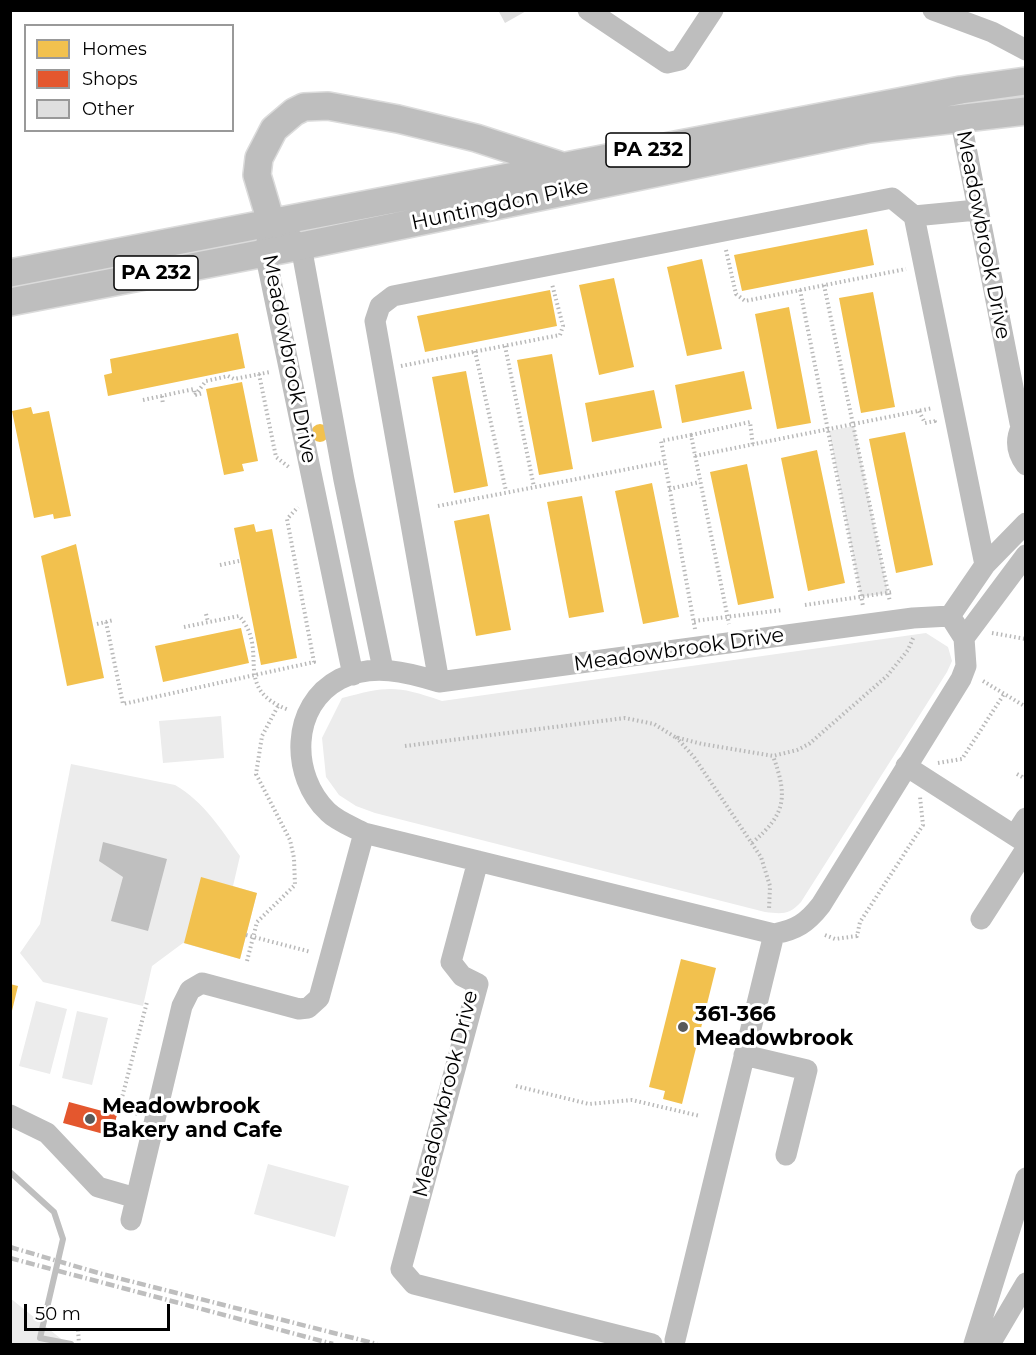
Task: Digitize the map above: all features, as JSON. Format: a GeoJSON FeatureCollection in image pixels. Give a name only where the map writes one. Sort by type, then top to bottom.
{"type":"FeatureCollection","features":[{"type":"Feature","properties":{"kind":"main road","name":"Huntingdon Pike"},"geometry":{"type":"LineString","coordinates":[[10,273],[961,90],[1026,81]]}},
{"type":"Feature","properties":{"kind":"main road"},"geometry":{"type":"LineString","coordinates":[[271,222],[257,175],[259,158],[274,129],[294,112],[304,107],[328,106],[398,119],[476,138],[563,166]]}},
{"type":"Feature","properties":{"kind":"main road","name":"Huntingdon Pike"},"geometry":{"type":"LineString","coordinates":[[10,302],[301,246],[869,129],[1026,111]]}},
{"type":"Feature","properties":{"kind":"street"},"geometry":{"type":"LineString","coordinates":[[588,10],[667,63],[681,60],[712,11]]}},
{"type":"Feature","properties":{"kind":"street"},"geometry":{"type":"LineString","coordinates":[[933,10],[992,32],[1026,50]]}},
{"type":"Feature","properties":{"kind":"street","name":"Meadowbrook Drive"},"geometry":{"type":"LineString","coordinates":[[960,117],[977,210],[1023,427],[1016,437],[1020,457],[1026,465]]}},
{"type":"Feature","properties":{"kind":"street"},"geometry":{"type":"LineString","coordinates":[[438,682],[375,321],[380,306],[393,296],[892,198],[914,216],[985,565]]}},
{"type":"Feature","properties":{"kind":"street"},"geometry":{"type":"LineString","coordinates":[[914,216],[977,210]]}},
{"type":"Feature","properties":{"kind":"street","name":"Meadowbrook Drive"},"geometry":{"type":"LineString","coordinates":[[353,675],[265,252],[271,222],[301,246],[344,480],[383,669]]}},
{"type":"Feature","properties":{"kind":"street"},"geometry":{"type":"LineString","coordinates":[[950,616],[985,565],[1026,523]]}},
{"type":"Feature","properties":{"kind":"street"},"geometry":{"type":"LineString","coordinates":[[968,633],[1026,555]]}},
{"type":"Feature","properties":{"kind":"street","name":"Meadowbrook Drive"},"geometry":{"type":"LineString","coordinates":[[950,616],[968,633],[966,666],[961,679],[813,916],[803,926],[774,934],[364,833],[328,813],[306,780],[299,752],[304,722],[318,698],[340,679],[353,675],[383,669],[438,682],[894,620],[950,616]]}},
{"type":"Feature","properties":{"kind":"street"},"geometry":{"type":"LineString","coordinates":[[906,766],[1023,837],[981,919]]}},
{"type":"Feature","properties":{"kind":"street"},"geometry":{"type":"LineString","coordinates":[[131,1220],[182,1006],[190,990],[202,983],[299,1009],[314,1004],[319,998],[364,833]]}},
{"type":"Feature","properties":{"kind":"street","name":"Meadowbrook Drive"},"geometry":{"type":"LineString","coordinates":[[478,861],[450,962],[462,976],[478,984],[401,1269],[414,1284],[652,1344]]}},
{"type":"Feature","properties":{"kind":"street"},"geometry":{"type":"LineString","coordinates":[[678,1343],[774,934]]}},
{"type":"Feature","properties":{"kind":"street"},"geometry":{"type":"LineString","coordinates":[[744,1055],[807,1070],[786,1155]]}},
{"type":"Feature","properties":{"kind":"street"},"geometry":{"type":"LineString","coordinates":[[10,1115],[47,1133],[98,1188],[136,1198]]}},
{"type":"Feature","properties":{"kind":"street"},"geometry":{"type":"LineString","coordinates":[[974,1344],[1026,1178]]}},
{"type":"Feature","properties":{"kind":"street"},"geometry":{"type":"LineString","coordinates":[[990,1344],[1026,1283]]}},
{"type":"Feature","properties":{"kind":"path"},"geometry":{"type":"LineString","coordinates":[[722,231],[735,294],[745,300],[924,266]]}},
{"type":"Feature","properties":{"kind":"path"},"geometry":{"type":"LineString","coordinates":[[383,370],[560,335],[563,326],[555,288],[538,268]]}},
{"type":"Feature","properties":{"kind":"path"},"geometry":{"type":"LineString","coordinates":[[824,285],[891,593],[894,620]]}},
{"type":"Feature","properties":{"kind":"path"},"geometry":{"type":"LineString","coordinates":[[800,290],[866,624]]}},
{"type":"Feature","properties":{"kind":"path"},"geometry":{"type":"LineString","coordinates":[[505,346],[534,487]]}},
{"type":"Feature","properties":{"kind":"path"},"geometry":{"type":"LineString","coordinates":[[475,351],[506,491]]}},
{"type":"Feature","properties":{"kind":"path"},"geometry":{"type":"LineString","coordinates":[[195,395],[206,381],[228,376],[234,379],[280,370]]}},
{"type":"Feature","properties":{"kind":"path"},"geometry":{"type":"LineString","coordinates":[[259,374],[276,457],[295,472]]}},
{"type":"Feature","properties":{"kind":"path"},"geometry":{"type":"LineString","coordinates":[[143,400],[194,389],[195,395]]}},
{"type":"Feature","properties":{"kind":"path"},"geometry":{"type":"LineString","coordinates":[[195,395],[204,393]]}},
{"type":"Feature","properties":{"kind":"path"},"geometry":{"type":"LineString","coordinates":[[162,396],[163,405]]}},
{"type":"Feature","properties":{"kind":"path"},"geometry":{"type":"LineString","coordinates":[[695,456],[854,426],[919,411],[933,408],[935,421],[925,423],[919,411]]}},
{"type":"Feature","properties":{"kind":"path"},"geometry":{"type":"LineString","coordinates":[[695,629],[661,441],[750,422],[753,446]]}},
{"type":"Feature","properties":{"kind":"path"},"geometry":{"type":"LineString","coordinates":[[691,435],[729,624]]}},
{"type":"Feature","properties":{"kind":"path"},"geometry":{"type":"LineString","coordinates":[[438,506],[664,462]]}},
{"type":"Feature","properties":{"kind":"path"},"geometry":{"type":"LineString","coordinates":[[669,489],[700,482]]}},
{"type":"Feature","properties":{"kind":"path"},"geometry":{"type":"LineString","coordinates":[[106,622],[123,704],[314,662],[287,519],[303,502]]}},
{"type":"Feature","properties":{"kind":"path"},"geometry":{"type":"LineString","coordinates":[[220,565],[239,561]]}},
{"type":"Feature","properties":{"kind":"path"},"geometry":{"type":"LineString","coordinates":[[805,605],[891,593]]}},
{"type":"Feature","properties":{"kind":"path"},"geometry":{"type":"LineString","coordinates":[[694,621],[782,610]]}},
{"type":"Feature","properties":{"kind":"path"},"geometry":{"type":"LineString","coordinates":[[206,614],[208,622]]}},
{"type":"Feature","properties":{"kind":"path"},"geometry":{"type":"LineString","coordinates":[[184,627],[239,616],[248,625],[255,660],[253,676],[258,689],[278,706],[289,710]]}},
{"type":"Feature","properties":{"kind":"path"},"geometry":{"type":"LineString","coordinates":[[97,624],[114,620]]}},
{"type":"Feature","properties":{"kind":"path"},"geometry":{"type":"LineString","coordinates":[[968,633],[1026,639]]}},
{"type":"Feature","properties":{"kind":"path"},"geometry":{"type":"LineString","coordinates":[[675,737],[773,756],[809,744],[887,676],[908,650],[914,636]]}},
{"type":"Feature","properties":{"kind":"path"},"geometry":{"type":"LineString","coordinates":[[983,681],[1026,707]]}},
{"type":"Feature","properties":{"kind":"path"},"geometry":{"type":"LineString","coordinates":[[934,764],[962,759],[1004,694]]}},
{"type":"Feature","properties":{"kind":"path"},"geometry":{"type":"LineString","coordinates":[[247,961],[257,922],[295,885],[294,858],[290,840],[256,774],[262,736],[278,706]]}},
{"type":"Feature","properties":{"kind":"path"},"geometry":{"type":"LineString","coordinates":[[405,746],[625,718],[654,723],[675,737],[694,758],[752,843],[768,873],[769,910]]}},
{"type":"Feature","properties":{"kind":"path"},"geometry":{"type":"LineString","coordinates":[[752,843],[767,830],[782,809],[784,786],[773,756]]}},
{"type":"Feature","properties":{"kind":"path"},"geometry":{"type":"LineString","coordinates":[[1017,774],[1024,778],[1026,776]]}},
{"type":"Feature","properties":{"kind":"path"},"geometry":{"type":"LineString","coordinates":[[825,935],[835,939],[857,936],[860,922],[922,825],[919,789]]}},
{"type":"Feature","properties":{"kind":"path"},"geometry":{"type":"LineString","coordinates":[[246,935],[311,952]]}},
{"type":"Feature","properties":{"kind":"path"},"geometry":{"type":"LineString","coordinates":[[141,1115],[116,1108],[147,1002]]}},
{"type":"Feature","properties":{"kind":"path"},"geometry":{"type":"LineString","coordinates":[[516,1086],[589,1104],[632,1100],[700,1116]]}},
{"type":"Feature","properties":{"kind":"path"},"geometry":{"type":"LineString","coordinates":[[78,1330],[79,1344]]}},
{"type":"Feature","properties":{"kind":"shaded area"},"geometry":{"type":"Polygon","coordinates":[[[854,426],[888,593],[861,597],[829,431],[854,426]]]}},
{"type":"Feature","properties":{"kind":"shaded area"},"geometry":{"type":"Polygon","coordinates":[[[926,633],[948,647],[952,661],[947,672],[801,902],[785,913],[765,912],[375,813],[356,806],[339,795],[326,777],[322,738],[342,698],[358,694],[392,689],[413,692],[442,701],[926,633]]]}},
{"type":"Feature","properties":{"kind":"shaded area"},"geometry":{"type":"Polygon","coordinates":[[[221,716],[224,758],[163,763],[159,721],[221,716]]]}},
{"type":"Feature","properties":{"kind":"shaded area"},"geometry":{"type":"Polygon","coordinates":[[[71,764],[175,785],[195,799],[211,817],[240,856],[233,886],[257,893],[240,959],[183,943],[152,966],[143,1006],[43,982],[20,953],[40,924],[71,764]]]}},
{"type":"Feature","properties":{"kind":"shaded area"},"geometry":{"type":"Polygon","coordinates":[[[103,842],[167,859],[148,931],[111,921],[123,877],[99,861],[103,842]]]}},
{"type":"Feature","properties":{"kind":"shaded area"},"geometry":{"type":"Polygon","coordinates":[[[36,1001],[67,1009],[50,1074],[19,1066],[36,1001]]]}},
{"type":"Feature","properties":{"kind":"shaded area"},"geometry":{"type":"Polygon","coordinates":[[[77,1011],[108,1018],[92,1085],[62,1078],[77,1011]]]}},
{"type":"Feature","properties":{"kind":"shaded area"},"geometry":{"type":"Polygon","coordinates":[[[268,1164],[349,1186],[335,1237],[254,1214],[268,1164]]]}},
{"type":"Feature","properties":{"kind":"shaded area"},"geometry":{"type":"Polygon","coordinates":[[[10,1298],[65,1342],[65,1344],[11,1344],[10,1298]]]}},
{"type":"Feature","properties":{"kind":"building: Homes"},"geometry":{"type":"Polygon","coordinates":[[[867,229],[874,265],[742,291],[734,255],[867,229]]]}},
{"type":"Feature","properties":{"kind":"building: Homes"},"geometry":{"type":"Polygon","coordinates":[[[702,259],[722,349],[687,356],[667,267],[702,259]]]}},
{"type":"Feature","properties":{"kind":"building: Homes"},"geometry":{"type":"Polygon","coordinates":[[[614,278],[634,367],[599,375],[579,285],[614,278]]]}},
{"type":"Feature","properties":{"kind":"building: Homes"},"geometry":{"type":"Polygon","coordinates":[[[550,290],[557,326],[425,352],[417,316],[550,290]]]}},
{"type":"Feature","properties":{"kind":"building: Homes"},"geometry":{"type":"Polygon","coordinates":[[[873,292],[895,407],[861,413],[839,298],[873,292]]]}},
{"type":"Feature","properties":{"kind":"building: Homes"},"geometry":{"type":"Polygon","coordinates":[[[789,307],[811,423],[777,429],[755,314],[789,307]]]}},
{"type":"Feature","properties":{"kind":"building: Homes"},"geometry":{"type":"Polygon","coordinates":[[[238,333],[245,368],[108,396],[104,375],[112,373],[110,359],[238,333]]]}},
{"type":"Feature","properties":{"kind":"building: Homes"},"geometry":{"type":"Polygon","coordinates":[[[552,354],[573,469],[539,475],[517,360],[552,354]]]}},
{"type":"Feature","properties":{"kind":"building: Homes"},"geometry":{"type":"Polygon","coordinates":[[[466,371],[488,486],[454,493],[432,377],[466,371]]]}},
{"type":"Feature","properties":{"kind":"building: Homes"},"geometry":{"type":"Polygon","coordinates":[[[744,371],[752,409],[682,423],[675,385],[744,371]]]}},
{"type":"Feature","properties":{"kind":"building: Homes"},"geometry":{"type":"Polygon","coordinates":[[[242,382],[258,461],[242,464],[244,471],[224,475],[206,389],[242,382]]]}},
{"type":"Feature","properties":{"kind":"building: Homes"},"geometry":{"type":"Polygon","coordinates":[[[654,390],[662,428],[592,442],[585,403],[654,390]]]}},
{"type":"Feature","properties":{"kind":"building: Homes"},"geometry":{"type":"Polygon","coordinates":[[[31,407],[33,414],[49,411],[71,516],[54,519],[53,514],[34,518],[12,411],[31,407]]]}},
{"type":"Feature","properties":{"kind":"building: Homes"},"geometry":{"type":"Polygon","coordinates":[[[320,424],[326,427],[329,433],[326,439],[320,442],[314,439],[311,433],[314,427],[320,424]]]}},
{"type":"Feature","properties":{"kind":"building: Homes"},"geometry":{"type":"Polygon","coordinates":[[[905,432],[933,565],[896,573],[869,439],[905,432]]]}},
{"type":"Feature","properties":{"kind":"building: Homes"},"geometry":{"type":"Polygon","coordinates":[[[817,450],[845,583],[808,591],[781,458],[817,450]]]}},
{"type":"Feature","properties":{"kind":"building: Homes"},"geometry":{"type":"Polygon","coordinates":[[[747,464],[774,598],[738,605],[710,472],[747,464]]]}},
{"type":"Feature","properties":{"kind":"building: Homes"},"geometry":{"type":"Polygon","coordinates":[[[652,483],[679,617],[643,624],[615,491],[652,483]]]}},
{"type":"Feature","properties":{"kind":"building: Homes"},"geometry":{"type":"Polygon","coordinates":[[[582,496],[604,612],[569,618],[547,502],[582,496]]]}},
{"type":"Feature","properties":{"kind":"building: Homes"},"geometry":{"type":"Polygon","coordinates":[[[489,514],[511,630],[476,636],[454,521],[489,514]]]}},
{"type":"Feature","properties":{"kind":"building: Homes"},"geometry":{"type":"Polygon","coordinates":[[[254,524],[256,532],[272,529],[297,658],[261,665],[234,528],[254,524]]]}},
{"type":"Feature","properties":{"kind":"building: Homes"},"geometry":{"type":"Polygon","coordinates":[[[76,544],[104,678],[67,686],[41,556],[76,544]]]}},
{"type":"Feature","properties":{"kind":"building: Homes"},"geometry":{"type":"Polygon","coordinates":[[[241,628],[249,663],[163,682],[155,646],[241,628]]]}},
{"type":"Feature","properties":{"kind":"building: Homes"},"geometry":{"type":"Polygon","coordinates":[[[201,877],[257,893],[240,959],[184,943],[201,877]]]}},
{"type":"Feature","properties":{"kind":"building: Homes","name":"361-366 Meadowbrook"},"geometry":{"type":"Polygon","coordinates":[[[681,959],[716,968],[682,1104],[663,1099],[665,1091],[649,1087],[681,959]]]}},
{"type":"Feature","properties":{"kind":"building: Homes"},"geometry":{"type":"Polygon","coordinates":[[[10,984],[18,986],[11,1015],[10,1014],[10,984]]]}},
{"type":"Feature","properties":{"kind":"building: Shops","name":"Meadowbrook Bakery and Cafe"},"geometry":{"type":"Polygon","coordinates":[[[69,1102],[117,1115],[111,1136],[63,1123],[69,1102]]]}},
{"type":"Feature","properties":{"kind":"building: Other"},"geometry":{"type":"Polygon","coordinates":[[[498,10],[528,10],[505,23],[498,10]]]}},
{"type":"Feature","properties":{"kind":"waterway"},"geometry":{"type":"LineString","coordinates":[[10,1172],[54,1212],[63,1239],[40,1338]]}},
{"type":"Feature","properties":{"kind":"waterway"},"geometry":{"type":"LineString","coordinates":[[40,1338],[71,1344]]}},
{"type":"Feature","properties":{"kind":"railway"},"geometry":{"type":"LineString","coordinates":[[10,1247],[102,1274],[377,1344]]}},
{"type":"Feature","properties":{"kind":"railway"},"geometry":{"type":"LineString","coordinates":[[10,1258],[333,1344]]}},
{"type":"Feature","properties":{"kind":"place","name":"361-366 Meadowbrook"},"geometry":{"type":"Point","coordinates":[683,1027]}},
{"type":"Feature","properties":{"kind":"place","name":"Meadowbrook Bakery and Cafe"},"geometry":{"type":"Point","coordinates":[90,1119]}}]}
